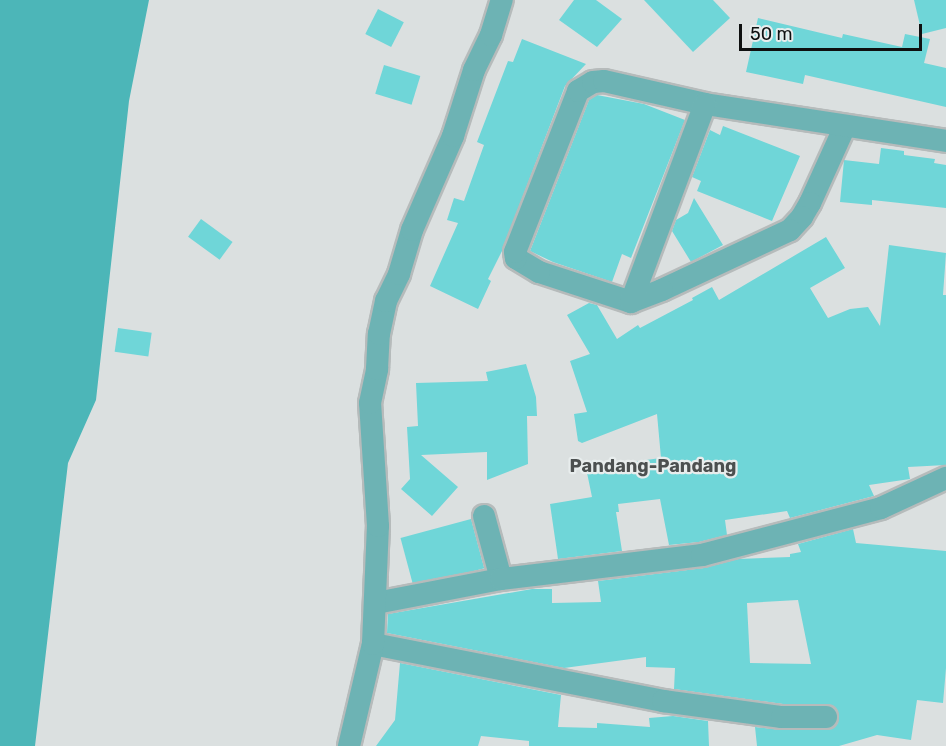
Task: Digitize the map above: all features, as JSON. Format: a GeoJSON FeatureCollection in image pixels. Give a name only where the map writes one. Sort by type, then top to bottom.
{"type":"FeatureCollection","features":[{"type":"Feature","properties":{"kind":"street"},"geometry":{"type":"LineString","coordinates":[[349,746],[374,644],[378,526],[370,403],[377,369],[379,334],[386,301],[399,274],[412,230],[453,136],[470,81],[491,35],[502,0]]}},
{"type":"Feature","properties":{"kind":"street"},"geometry":{"type":"LineString","coordinates":[[845,126],[810,203],[802,217],[790,230],[662,290],[632,302],[528,267],[516,258],[515,252],[578,91],[588,83],[604,81],[705,104],[946,141]]}},
{"type":"Feature","properties":{"kind":"street"},"geometry":{"type":"LineString","coordinates":[[632,302],[705,104]]}},
{"type":"Feature","properties":{"kind":"street"},"geometry":{"type":"LineString","coordinates":[[376,603],[501,579],[702,555],[881,508],[946,478]]}},
{"type":"Feature","properties":{"kind":"street"},"geometry":{"type":"LineString","coordinates":[[484,516],[501,579]]}},
{"type":"Feature","properties":{"kind":"street"},"geometry":{"type":"LineString","coordinates":[[374,644],[663,701],[782,717],[826,717]]}},
{"type":"Feature","properties":{"kind":"water"},"geometry":{"type":"Polygon","coordinates":[[[0,0],[149,0],[129,101],[96,400],[68,463],[35,746],[0,746],[0,0]]]}},
{"type":"Feature","properties":{"kind":"building"},"geometry":{"type":"Polygon","coordinates":[[[574,0],[596,0],[622,19],[597,47],[559,20],[574,0]]]}},
{"type":"Feature","properties":{"kind":"building"},"geometry":{"type":"Polygon","coordinates":[[[644,0],[713,0],[730,18],[693,52],[644,0]]]}},
{"type":"Feature","properties":{"kind":"building"},"geometry":{"type":"Polygon","coordinates":[[[914,0],[946,0],[946,28],[922,34],[914,0]]]}},
{"type":"Feature","properties":{"kind":"building"},"geometry":{"type":"Polygon","coordinates":[[[378,9],[404,22],[391,47],[365,34],[378,9]]]}},
{"type":"Feature","properties":{"kind":"building"},"geometry":{"type":"Polygon","coordinates":[[[758,18],[842,38],[843,34],[902,47],[905,34],[930,39],[924,63],[946,68],[946,107],[805,75],[803,84],[746,72],[758,18]]]}},
{"type":"Feature","properties":{"kind":"building"},"geometry":{"type":"Polygon","coordinates":[[[522,39],[586,64],[565,86],[502,251],[488,279],[491,281],[478,309],[430,286],[458,223],[447,220],[454,198],[464,201],[484,145],[477,142],[508,61],[513,62],[522,39]]]}},
{"type":"Feature","properties":{"kind":"building"},"geometry":{"type":"Polygon","coordinates":[[[384,65],[420,76],[412,105],[375,94],[384,65]]]}},
{"type":"Feature","properties":{"kind":"building"},"geometry":{"type":"Polygon","coordinates":[[[597,95],[644,104],[685,120],[631,258],[622,254],[612,282],[553,262],[530,251],[589,100],[597,95]]]}},
{"type":"Feature","properties":{"kind":"building"},"geometry":{"type":"Polygon","coordinates":[[[723,126],[800,156],[772,221],[697,191],[701,181],[692,177],[710,130],[720,135],[723,126]]]}},
{"type":"Feature","properties":{"kind":"building"},"geometry":{"type":"Polygon","coordinates":[[[881,148],[904,151],[904,155],[935,159],[934,163],[946,165],[946,208],[872,200],[872,205],[840,202],[844,160],[879,164],[881,148]]]}},
{"type":"Feature","properties":{"kind":"building"},"geometry":{"type":"Polygon","coordinates":[[[694,198],[723,245],[691,262],[672,231],[676,220],[688,213],[694,198]]]}},
{"type":"Feature","properties":{"kind":"building"},"geometry":{"type":"Polygon","coordinates":[[[201,219],[233,242],[220,260],[188,237],[201,219]]]}},
{"type":"Feature","properties":{"kind":"building"},"geometry":{"type":"Polygon","coordinates":[[[826,237],[845,268],[810,288],[828,318],[850,309],[868,307],[880,326],[889,245],[946,253],[943,295],[946,295],[946,465],[908,467],[910,479],[869,485],[874,496],[790,518],[787,511],[725,520],[727,535],[699,542],[669,545],[660,499],[618,504],[619,512],[616,512],[622,551],[558,559],[550,504],[592,497],[586,468],[661,458],[657,414],[582,443],[578,441],[574,414],[587,412],[570,361],[590,354],[567,315],[589,303],[597,305],[617,339],[638,325],[640,328],[693,300],[692,298],[712,287],[719,300],[826,237]]]}},
{"type":"Feature","properties":{"kind":"building"},"geometry":{"type":"Polygon","coordinates":[[[118,328],[152,333],[148,356],[115,352],[118,328]]]}},
{"type":"Feature","properties":{"kind":"building"},"geometry":{"type":"Polygon","coordinates":[[[526,364],[536,397],[537,416],[527,416],[528,464],[487,480],[487,452],[421,455],[458,487],[432,516],[401,489],[410,479],[407,427],[418,426],[416,383],[488,381],[486,372],[526,364]]]}},
{"type":"Feature","properties":{"kind":"building"},"geometry":{"type":"Polygon","coordinates":[[[471,519],[484,568],[414,587],[400,538],[471,519]]]}},
{"type":"Feature","properties":{"kind":"building"},"geometry":{"type":"Polygon","coordinates":[[[853,529],[856,543],[946,551],[946,668],[943,703],[917,700],[911,740],[877,735],[839,746],[757,746],[755,727],[782,730],[827,730],[838,723],[838,711],[827,704],[783,704],[674,689],[675,668],[646,667],[646,657],[564,668],[387,633],[388,614],[532,589],[552,589],[552,603],[601,602],[598,581],[704,568],[738,559],[790,557],[790,554],[801,552],[798,544],[853,529]],[[798,600],[747,603],[750,663],[811,664],[798,600]]]}},
{"type":"Feature","properties":{"kind":"building"},"geometry":{"type":"Polygon","coordinates":[[[400,663],[561,695],[558,727],[597,728],[597,723],[650,727],[649,718],[673,716],[708,721],[709,746],[529,746],[529,741],[481,736],[478,746],[376,746],[395,720],[400,663]]]}},
{"type":"Feature","properties":{"kind":"district","name":"Pandang-Pandang"},"geometry":{"type":"Point","coordinates":[653,466]}}]}
